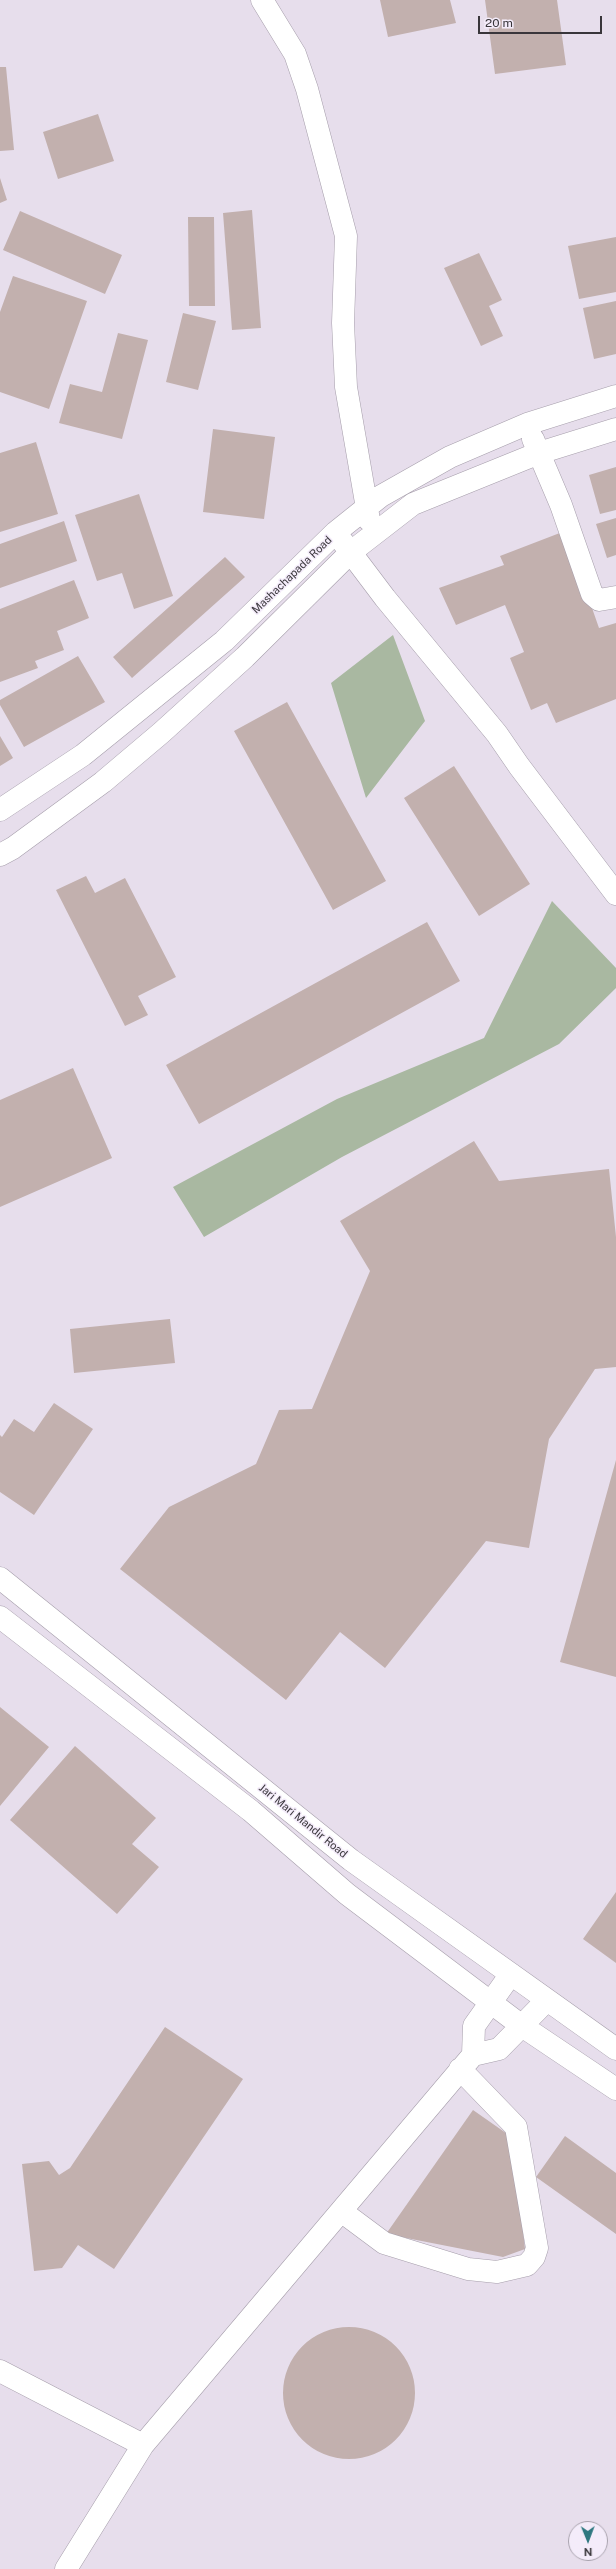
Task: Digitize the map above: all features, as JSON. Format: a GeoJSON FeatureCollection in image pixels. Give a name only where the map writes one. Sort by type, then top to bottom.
{"type":"FeatureCollection","features":[{"type":"Feature","properties":{"kind":"street"},"geometry":{"type":"LineString","coordinates":[[262,0],[295,54],[308,89],[346,236],[343,323],[346,387],[366,508],[374,535]]}},
{"type":"Feature","properties":{"kind":"street","name":"Mashachapada Road"},"geometry":{"type":"LineString","coordinates":[[0,810],[83,755],[224,641],[336,532],[382,496],[450,457],[527,424],[616,396]]}},
{"type":"Feature","properties":{"kind":"street"},"geometry":{"type":"LineString","coordinates":[[527,424],[561,505],[592,594],[599,600],[616,597]]}},
{"type":"Feature","properties":{"kind":"street"},"geometry":{"type":"LineString","coordinates":[[0,855],[13,848],[103,782],[161,733],[239,662],[351,552],[413,504],[539,453],[616,429]]}},
{"type":"Feature","properties":{"kind":"street"},"geometry":{"type":"LineString","coordinates":[[336,532],[497,734],[519,766],[616,894]]}},
{"type":"Feature","properties":{"kind":"street"},"geometry":{"type":"LineString","coordinates":[[83,755],[103,782]]}},
{"type":"Feature","properties":{"kind":"street","name":"Jari Mari Mandir Road"},"geometry":{"type":"LineString","coordinates":[[0,1578],[351,1860],[616,2049]]}},
{"type":"Feature","properties":{"kind":"street"},"geometry":{"type":"LineString","coordinates":[[0,1617],[250,1811],[347,1894],[522,2026],[616,2089]]}},
{"type":"Feature","properties":{"kind":"street"},"geometry":{"type":"LineString","coordinates":[[57,1661],[75,1638]]}},
{"type":"Feature","properties":{"kind":"street"},"geometry":{"type":"LineString","coordinates":[[341,2211],[384,2243],[468,2269],[497,2272],[527,2265],[534,2257],[537,2248],[516,2127],[467,2062],[474,2026],[510,1974]]}},
{"type":"Feature","properties":{"kind":"street"},"geometry":{"type":"LineString","coordinates":[[66,2569],[143,2445],[467,2062],[500,2049],[547,2000]]}},
{"type":"Feature","properties":{"kind":"street"},"geometry":{"type":"LineString","coordinates":[[0,2371],[143,2445]]}},
{"type":"Feature","properties":{"kind":"green space"},"geometry":{"type":"Polygon","coordinates":[[[393,635],[425,721],[366,798],[331,683],[393,635]]]}},
{"type":"Feature","properties":{"kind":"green space"},"geometry":{"type":"Polygon","coordinates":[[[552,901],[616,968],[616,988],[559,1044],[342,1157],[204,1237],[173,1187],[337,1099],[484,1038],[552,901]]]}},
{"type":"Feature","properties":{"kind":"building"},"geometry":{"type":"Polygon","coordinates":[[[380,0],[450,0],[456,23],[388,37],[380,0]]]}},
{"type":"Feature","properties":{"kind":"building"},"geometry":{"type":"Polygon","coordinates":[[[485,0],[557,0],[566,65],[495,74],[485,0]]]}},
{"type":"Feature","properties":{"kind":"building"},"geometry":{"type":"Polygon","coordinates":[[[0,67],[6,67],[14,150],[0,151],[0,67]]]}},
{"type":"Feature","properties":{"kind":"building"},"geometry":{"type":"Polygon","coordinates":[[[98,114],[114,161],[58,179],[43,132],[98,114]]]}},
{"type":"Feature","properties":{"kind":"building"},"geometry":{"type":"Polygon","coordinates":[[[0,178],[7,200],[0,203],[0,178]]]}},
{"type":"Feature","properties":{"kind":"building"},"geometry":{"type":"Polygon","coordinates":[[[252,210],[261,328],[232,330],[223,213],[252,210]]]}},
{"type":"Feature","properties":{"kind":"building"},"geometry":{"type":"Polygon","coordinates":[[[20,211],[122,255],[105,294],[3,250],[20,211]]]}},
{"type":"Feature","properties":{"kind":"building"},"geometry":{"type":"Polygon","coordinates":[[[188,217],[214,217],[215,306],[189,306],[188,217]]]}},
{"type":"Feature","properties":{"kind":"building"},"geometry":{"type":"Polygon","coordinates":[[[616,237],[616,292],[579,299],[568,246],[616,237]]]}},
{"type":"Feature","properties":{"kind":"building"},"geometry":{"type":"Polygon","coordinates":[[[479,253],[502,300],[489,306],[503,336],[481,346],[444,268],[479,253]]]}},
{"type":"Feature","properties":{"kind":"building"},"geometry":{"type":"Polygon","coordinates":[[[13,276],[87,301],[49,409],[0,392],[0,312],[13,276]]]}},
{"type":"Feature","properties":{"kind":"building"},"geometry":{"type":"Polygon","coordinates":[[[616,301],[616,354],[594,359],[583,308],[616,301]]]}},
{"type":"Feature","properties":{"kind":"building"},"geometry":{"type":"Polygon","coordinates":[[[183,313],[216,321],[198,390],[166,382],[183,313]]]}},
{"type":"Feature","properties":{"kind":"building"},"geometry":{"type":"Polygon","coordinates":[[[118,333],[148,340],[122,439],[59,423],[70,384],[102,392],[118,333]]]}},
{"type":"Feature","properties":{"kind":"building"},"geometry":{"type":"Polygon","coordinates":[[[213,429],[275,437],[264,519],[203,512],[213,429]]]}},
{"type":"Feature","properties":{"kind":"building"},"geometry":{"type":"Polygon","coordinates":[[[36,442],[58,514],[0,532],[0,453],[36,442]]]}},
{"type":"Feature","properties":{"kind":"building"},"geometry":{"type":"Polygon","coordinates":[[[616,467],[616,510],[600,514],[589,475],[616,467]]]}},
{"type":"Feature","properties":{"kind":"building"},"geometry":{"type":"Polygon","coordinates":[[[139,494],[173,596],[134,609],[122,573],[97,581],[75,515],[139,494]]]}},
{"type":"Feature","properties":{"kind":"building"},"geometry":{"type":"Polygon","coordinates":[[[616,518],[616,555],[607,558],[596,524],[616,518]]]}},
{"type":"Feature","properties":{"kind":"building"},"geometry":{"type":"Polygon","coordinates":[[[64,521],[77,561],[0,588],[0,544],[64,521]]]}},
{"type":"Feature","properties":{"kind":"building"},"geometry":{"type":"Polygon","coordinates":[[[565,531],[599,628],[616,623],[616,699],[556,723],[547,703],[531,710],[510,658],[524,652],[505,605],[456,625],[439,588],[504,565],[500,556],[565,531]]]}},
{"type":"Feature","properties":{"kind":"building"},"geometry":{"type":"Polygon","coordinates":[[[225,557],[245,577],[132,678],[113,657],[225,557]]]}},
{"type":"Feature","properties":{"kind":"building"},"geometry":{"type":"Polygon","coordinates":[[[74,580],[89,618],[57,631],[64,650],[35,661],[38,668],[0,682],[0,609],[74,580]]]}},
{"type":"Feature","properties":{"kind":"building"},"geometry":{"type":"Polygon","coordinates":[[[78,656],[105,702],[24,747],[0,705],[0,700],[78,656]]]}},
{"type":"Feature","properties":{"kind":"building"},"geometry":{"type":"Polygon","coordinates":[[[287,702],[386,881],[333,910],[234,731],[287,702]]]}},
{"type":"Feature","properties":{"kind":"building"},"geometry":{"type":"Polygon","coordinates":[[[0,736],[13,758],[0,766],[0,736]]]}},
{"type":"Feature","properties":{"kind":"building"},"geometry":{"type":"Polygon","coordinates":[[[454,766],[530,884],[479,916],[404,798],[454,766]]]}},
{"type":"Feature","properties":{"kind":"building"},"geometry":{"type":"Polygon","coordinates":[[[86,876],[95,893],[125,878],[176,977],[138,996],[148,1015],[125,1026],[56,890],[86,876]]]}},
{"type":"Feature","properties":{"kind":"building"},"geometry":{"type":"Polygon","coordinates":[[[427,922],[460,981],[199,1124],[166,1065],[427,922]]]}},
{"type":"Feature","properties":{"kind":"building"},"geometry":{"type":"Polygon","coordinates":[[[73,1068],[112,1158],[0,1207],[0,1100],[73,1068]]]}},
{"type":"Feature","properties":{"kind":"building"},"geometry":{"type":"Polygon","coordinates":[[[474,1141],[499,1181],[609,1169],[616,1237],[616,1367],[595,1369],[549,1439],[529,1548],[486,1541],[385,1668],[340,1632],[286,1700],[120,1569],[169,1507],[256,1464],[279,1410],[312,1409],[370,1271],[340,1221],[474,1141]]]}},
{"type":"Feature","properties":{"kind":"building"},"geometry":{"type":"Polygon","coordinates":[[[170,1319],[175,1363],[74,1373],[70,1329],[170,1319]]]}},
{"type":"Feature","properties":{"kind":"building"},"geometry":{"type":"Polygon","coordinates":[[[54,1403],[93,1429],[34,1515],[0,1492],[0,1435],[2,1437],[14,1419],[34,1432],[54,1403]]]}},
{"type":"Feature","properties":{"kind":"building"},"geometry":{"type":"Polygon","coordinates":[[[616,1460],[616,1677],[560,1662],[616,1460]]]}},
{"type":"Feature","properties":{"kind":"building"},"geometry":{"type":"Polygon","coordinates":[[[0,1707],[49,1747],[0,1806],[0,1707]]]}},
{"type":"Feature","properties":{"kind":"building"},"geometry":{"type":"Polygon","coordinates":[[[75,1746],[156,1818],[132,1844],[159,1867],[117,1914],[10,1820],[75,1746]]]}},
{"type":"Feature","properties":{"kind":"building"},"geometry":{"type":"Polygon","coordinates":[[[616,1892],[616,1963],[583,1939],[616,1892]]]}},
{"type":"Feature","properties":{"kind":"building"},"geometry":{"type":"Polygon","coordinates":[[[165,2027],[243,2079],[114,2269],[78,2245],[62,2268],[34,2271],[22,2164],[49,2161],[59,2175],[70,2168],[165,2027]]]}},
{"type":"Feature","properties":{"kind":"building"},"geometry":{"type":"Polygon","coordinates":[[[473,2110],[513,2138],[525,2249],[503,2257],[386,2234],[473,2110]]]}},
{"type":"Feature","properties":{"kind":"building"},"geometry":{"type":"Polygon","coordinates":[[[565,2136],[616,2173],[616,2234],[536,2177],[565,2136]]]}},
{"type":"Feature","properties":{"kind":"building"},"geometry":{"type":"Polygon","coordinates":[[[356,2327],[368,2329],[380,2334],[396,2346],[408,2362],[413,2374],[415,2393],[413,2412],[408,2424],[396,2440],[380,2452],[368,2457],[342,2459],[330,2457],[318,2452],[302,2440],[290,2424],[285,2412],[283,2386],[285,2374],[290,2362],[302,2346],[318,2334],[330,2329],[356,2327]]]}}]}
